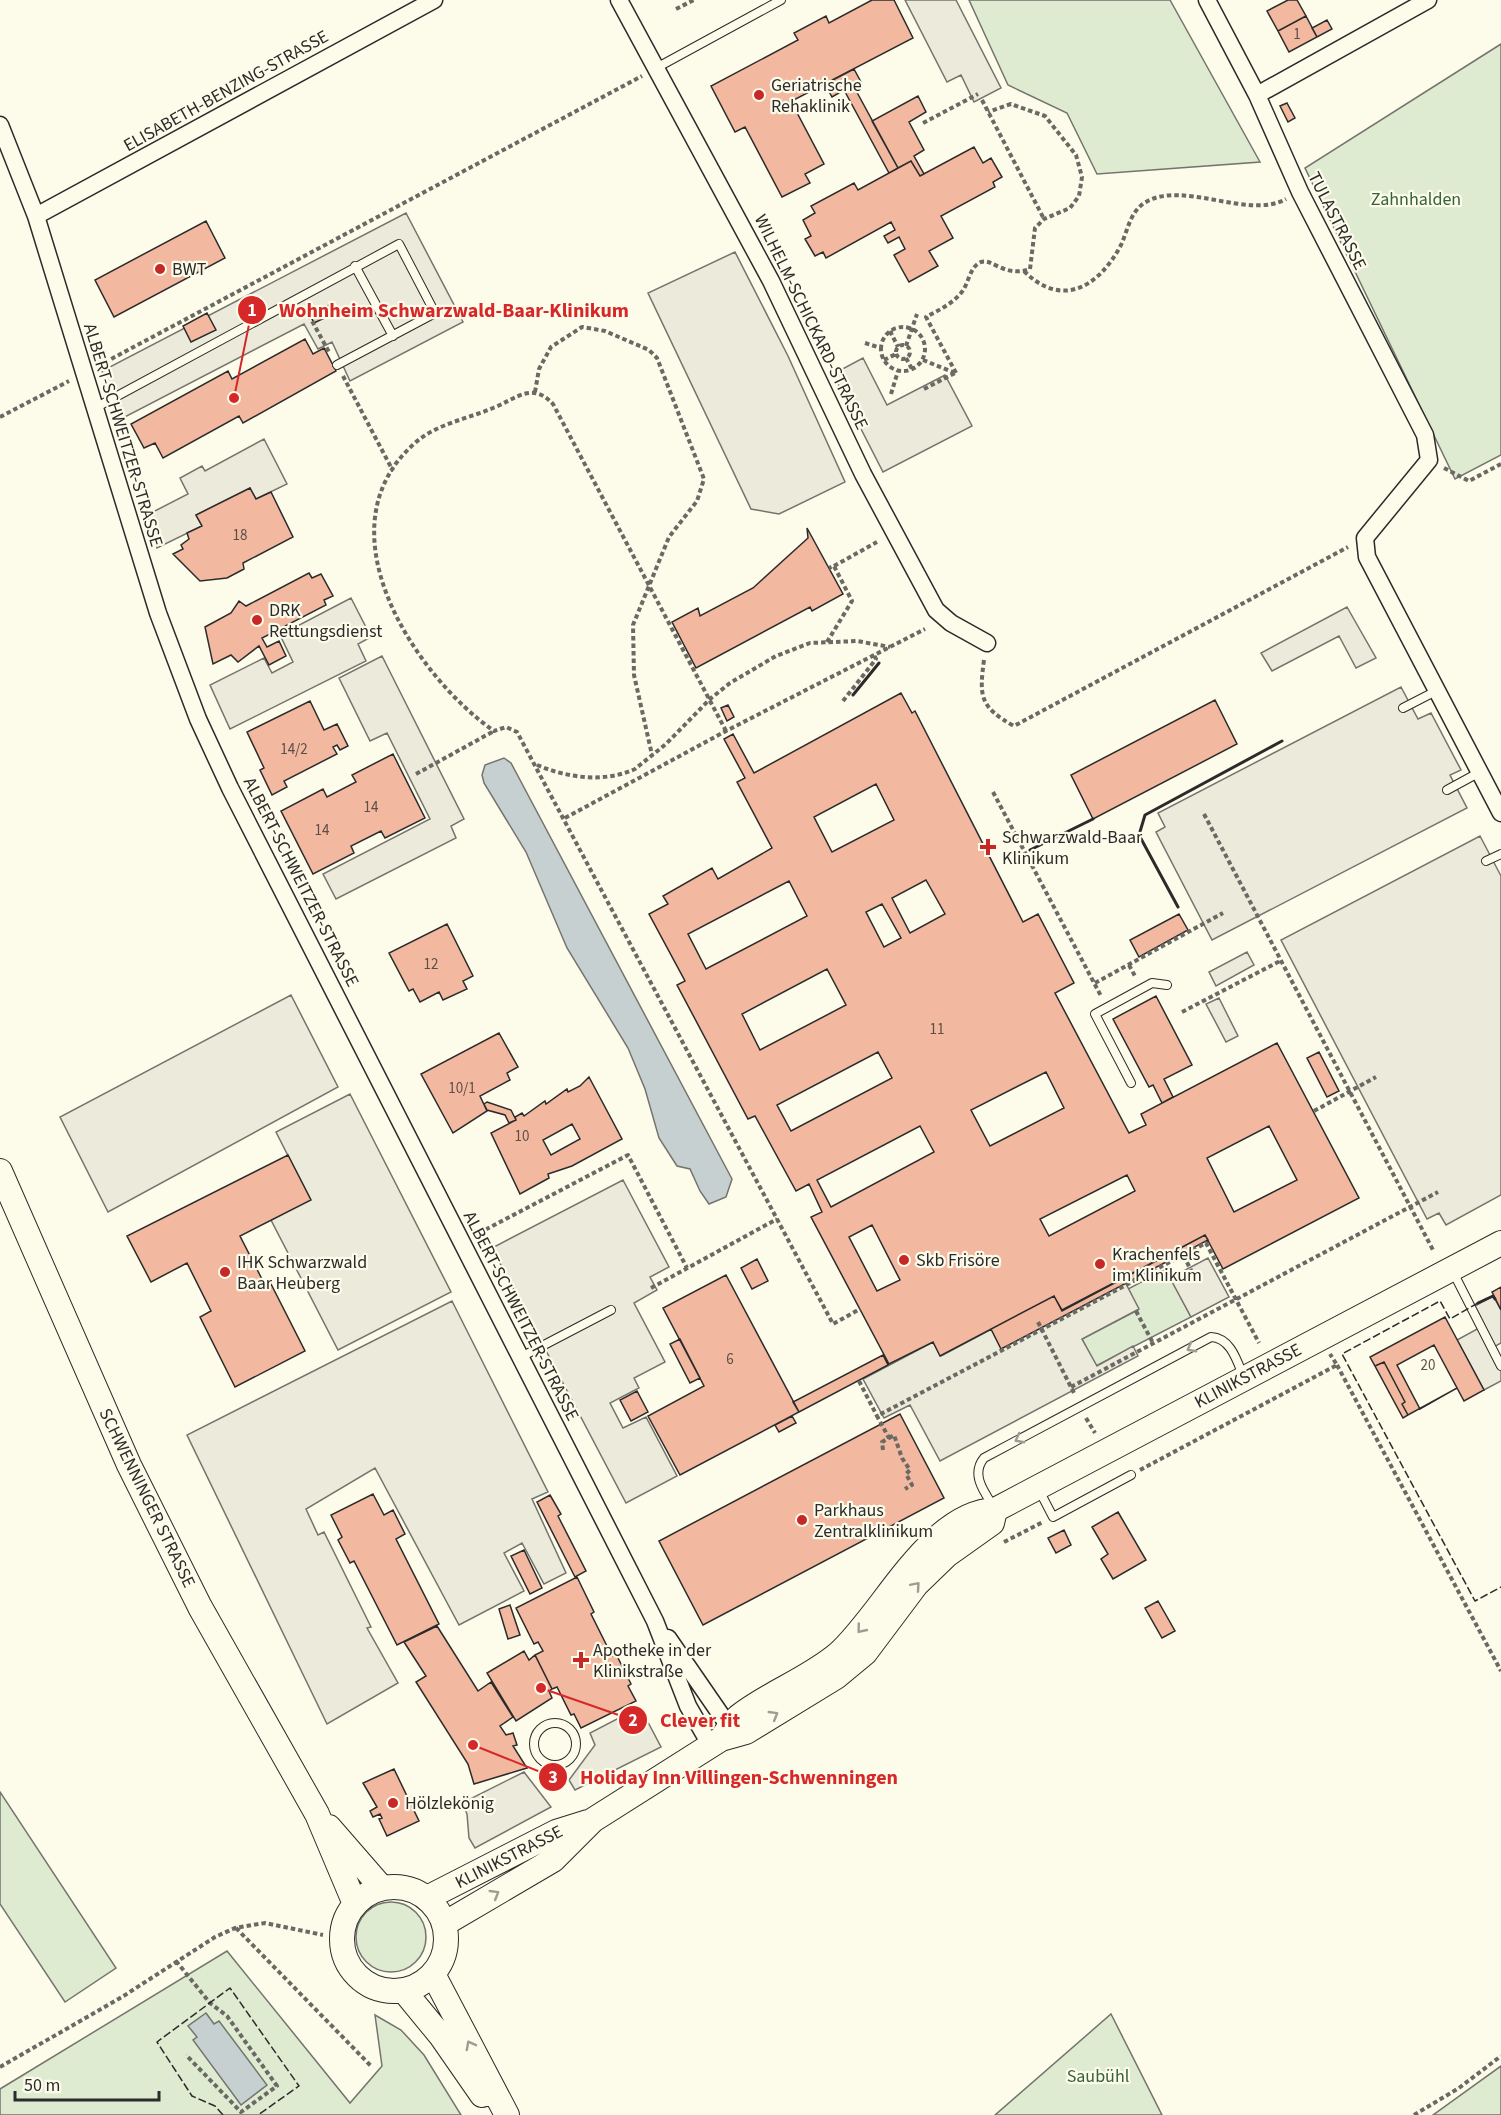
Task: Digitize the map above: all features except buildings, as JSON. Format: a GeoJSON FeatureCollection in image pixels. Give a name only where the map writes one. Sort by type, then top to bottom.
{"type":"FeatureCollection","features":[{"type":"Feature","properties":{"kind":"main road","name":"SCHWENNINGER STRASSE"},"geometry":{"type":"LineString","coordinates":[[0,1171],[129,1465],[200,1607],[317,1814],[355,1904]]}},
{"type":"Feature","properties":{"kind":"main road","name":"KLINIKSTRASSE"},"geometry":{"type":"LineString","coordinates":[[444,1924],[553,1860],[593,1820],[721,1738],[746,1732],[843,1671],[865,1653],[916,1585],[947,1555],[992,1523],[995,1510],[1501,1243]]}},
{"type":"Feature","properties":{"kind":"main road","name":"SCHWENNINGER STRASSE"},"geometry":{"type":"LineString","coordinates":[[317,1814],[382,1888]]}},
{"type":"Feature","properties":{"kind":"main road","name":"KLINIKSTRASSE"},"geometry":{"type":"LineString","coordinates":[[427,1898],[556,1832],[593,1820]]}},
{"type":"Feature","properties":{"kind":"main road"},"geometry":{"type":"LineString","coordinates":[[398,1887],[413,1890],[427,1898],[438,1910],[444,1924],[446,1942],[442,1959],[433,1974],[404,1991],[388,1992],[372,1987],[359,1978],[348,1965],[343,1950],[342,1934],[346,1918],[355,1904],[382,1888],[398,1887]]}},
{"type":"Feature","properties":{"kind":"main road"},"geometry":{"type":"LineString","coordinates":[[433,1974],[507,2115]]}},
{"type":"Feature","properties":{"kind":"main road"},"geometry":{"type":"LineString","coordinates":[[404,1991],[441,2036],[498,2115]]}},
{"type":"Feature","properties":{"kind":"street","name":"ELISABETH-BENZING-STRASSE"},"geometry":{"type":"LineString","coordinates":[[36,216],[434,0]]}},
{"type":"Feature","properties":{"kind":"street","name":"WILHELM-SCHICKARD-STRASSE"},"geometry":{"type":"LineString","coordinates":[[620,0],[771,281],[864,474],[936,610],[951,623],[987,642]]}},
{"type":"Feature","properties":{"kind":"street","name":"TULASTRASSE"},"geometry":{"type":"LineString","coordinates":[[1207,0],[1257,95],[1300,192],[1425,435],[1429,460]]}},
{"type":"Feature","properties":{"kind":"street"},"geometry":{"type":"LineString","coordinates":[[1257,95],[1428,0]]}},
{"type":"Feature","properties":{"kind":"street","name":"ALBERT-SCHWEITZER-STRASSE"},"geometry":{"type":"LineString","coordinates":[[0,125],[36,216],[158,613],[198,719],[230,788],[655,1621],[688,1706],[721,1738]]}},
{"type":"Feature","properties":{"kind":"street"},"geometry":{"type":"LineString","coordinates":[[1429,460],[1365,538],[1367,557],[1501,813]]}},
{"type":"Feature","properties":{"kind":"street","name":"ALBERT-SCHWEITZER-STRASSE"},"geometry":{"type":"LineString","coordinates":[[655,1621],[696,1676],[721,1738]]}},
{"type":"Feature","properties":{"kind":"lane"},"geometry":{"type":"LineString","coordinates":[[658,67],[781,0]]}},
{"type":"Feature","properties":{"kind":"lane"},"geometry":{"type":"LineString","coordinates":[[95,408],[399,244],[435,313],[337,365]]}},
{"type":"Feature","properties":{"kind":"lane"},"geometry":{"type":"LineString","coordinates":[[355,266],[393,336]]}},
{"type":"Feature","properties":{"kind":"lane"},"geometry":{"type":"LineString","coordinates":[[1402,708],[1438,690]]}},
{"type":"Feature","properties":{"kind":"lane"},"geometry":{"type":"LineString","coordinates":[[1447,790],[1480,772]]}},
{"type":"Feature","properties":{"kind":"lane"},"geometry":{"type":"LineString","coordinates":[[1486,861],[1501,854]]}},
{"type":"Feature","properties":{"kind":"lane"},"geometry":{"type":"LineString","coordinates":[[1131,1083],[1095,1014],[1152,983],[1167,985]]}},
{"type":"Feature","properties":{"kind":"lane"},"geometry":{"type":"LineString","coordinates":[[1452,1269],[1501,1365]]}},
{"type":"Feature","properties":{"kind":"lane"},"geometry":{"type":"LineString","coordinates":[[521,1357],[611,1310]]}},
{"type":"Feature","properties":{"kind":"lane"},"geometry":{"type":"LineString","coordinates":[[995,1510],[977,1476],[977,1466],[984,1458],[1110,1390],[1210,1337],[1220,1338],[1227,1344],[1244,1378]]}},
{"type":"Feature","properties":{"kind":"lane"},"geometry":{"type":"LineString","coordinates":[[1038,1487],[1053,1517],[1131,1475]]}},
{"type":"Feature","properties":{"kind":"lane"},"geometry":{"type":"LineString","coordinates":[[554,1723],[572,1732],[576,1745],[571,1758],[559,1765],[552,1765],[540,1759],[534,1746],[537,1733],[554,1723]]}},
{"type":"Feature","properties":{"kind":"path"},"geometry":{"type":"LineString","coordinates":[[676,9],[694,0]]}},
{"type":"Feature","properties":{"kind":"path"},"geometry":{"type":"LineString","coordinates":[[94,368],[658,67]]}},
{"type":"Feature","properties":{"kind":"path"},"geometry":{"type":"LineString","coordinates":[[923,123],[978,94]]}},
{"type":"Feature","properties":{"kind":"path"},"geometry":{"type":"LineString","coordinates":[[981,100],[1044,219]]}},
{"type":"Feature","properties":{"kind":"path"},"geometry":{"type":"LineString","coordinates":[[956,373],[926,317],[946,306],[962,292],[972,269],[980,262],[987,261],[1003,270],[1018,273],[1030,269],[1035,228],[1044,219],[1070,208],[1079,196],[1082,177],[1076,155],[1062,133],[1045,116],[1011,104],[988,112]]}},
{"type":"Feature","properties":{"kind":"path"},"geometry":{"type":"LineString","coordinates":[[1024,271],[1038,285],[1054,291],[1072,291],[1092,283],[1121,245],[1139,206],[1154,197],[1194,197],[1260,204],[1282,202],[1300,192]]}},
{"type":"Feature","properties":{"kind":"path"},"geometry":{"type":"LineString","coordinates":[[299,296],[393,471]]}},
{"type":"Feature","properties":{"kind":"path"},"geometry":{"type":"LineString","coordinates":[[906,346],[917,314]]}},
{"type":"Feature","properties":{"kind":"path"},"geometry":{"type":"LineString","coordinates":[[535,392],[539,369],[551,346],[582,327],[605,330],[649,351],[657,358],[704,479],[697,501],[669,537],[633,625],[633,675],[652,755]]}},
{"type":"Feature","properties":{"kind":"path"},"geometry":{"type":"LineString","coordinates":[[904,327],[912,328],[922,336],[926,348],[923,360],[912,369],[898,371],[884,360],[881,348],[890,331],[904,327]]}},
{"type":"Feature","properties":{"kind":"path"},"geometry":{"type":"LineString","coordinates":[[884,360],[896,354],[898,347],[890,331]]}},
{"type":"Feature","properties":{"kind":"path"},"geometry":{"type":"LineString","coordinates":[[865,343],[881,348]]}},
{"type":"Feature","properties":{"kind":"path"},"geometry":{"type":"LineString","coordinates":[[898,347],[906,346]]}},
{"type":"Feature","properties":{"kind":"path"},"geometry":{"type":"LineString","coordinates":[[906,346],[910,352],[906,358]]}},
{"type":"Feature","properties":{"kind":"path"},"geometry":{"type":"LineString","coordinates":[[896,354],[898,358],[906,358]]}},
{"type":"Feature","properties":{"kind":"path"},"geometry":{"type":"LineString","coordinates":[[906,358],[912,369]]}},
{"type":"Feature","properties":{"kind":"path"},"geometry":{"type":"LineString","coordinates":[[923,360],[956,373]]}},
{"type":"Feature","properties":{"kind":"path"},"geometry":{"type":"LineString","coordinates":[[891,394],[898,371]]}},
{"type":"Feature","properties":{"kind":"path"},"geometry":{"type":"LineString","coordinates":[[924,389],[956,373]]}},
{"type":"Feature","properties":{"kind":"path"},"geometry":{"type":"LineString","coordinates":[[0,417],[66,382]]}},
{"type":"Feature","properties":{"kind":"path"},"geometry":{"type":"LineString","coordinates":[[494,731],[473,716],[440,684],[397,619],[383,586],[376,558],[374,527],[379,498],[393,471],[415,443],[437,428],[493,408],[530,391],[544,395],[553,404],[726,731]]}},
{"type":"Feature","properties":{"kind":"path"},"geometry":{"type":"LineString","coordinates":[[1429,460],[1469,481],[1501,464]]}},
{"type":"Feature","properties":{"kind":"path"},"geometry":{"type":"LineString","coordinates":[[987,642],[982,685],[983,697],[992,714],[1014,726],[1365,538]]}},
{"type":"Feature","properties":{"kind":"path"},"geometry":{"type":"LineString","coordinates":[[829,568],[878,542]]}},
{"type":"Feature","properties":{"kind":"path"},"geometry":{"type":"LineString","coordinates":[[827,642],[852,601],[834,566]]}},
{"type":"Feature","properties":{"kind":"path"},"geometry":{"type":"LineString","coordinates":[[565,818],[726,731],[925,629]]}},
{"type":"Feature","properties":{"kind":"path"},"geometry":{"type":"LineString","coordinates":[[536,764],[552,771],[592,778],[618,776],[635,770],[730,683],[776,656],[810,643],[857,641],[890,647]]}},
{"type":"Feature","properties":{"kind":"path"},"geometry":{"type":"LineString","coordinates":[[843,700],[876,659],[874,655]]}},
{"type":"Feature","properties":{"kind":"path"},"geometry":{"type":"LineString","coordinates":[[416,774],[494,731],[506,728],[517,732],[833,1323],[860,1309]]}},
{"type":"Feature","properties":{"kind":"path"},"geometry":{"type":"LineString","coordinates":[[993,792],[1107,1007]]}},
{"type":"Feature","properties":{"kind":"path"},"geometry":{"type":"LineString","coordinates":[[1204,814],[1433,1250]]}},
{"type":"Feature","properties":{"kind":"path"},"geometry":{"type":"LineString","coordinates":[[1095,983],[1223,913]]}},
{"type":"Feature","properties":{"kind":"path"},"geometry":{"type":"LineString","coordinates":[[1182,1012],[1280,961]]}},
{"type":"Feature","properties":{"kind":"path"},"geometry":{"type":"LineString","coordinates":[[1314,1111],[1376,1077]]}},
{"type":"Feature","properties":{"kind":"path"},"geometry":{"type":"LineString","coordinates":[[479,1233],[628,1155],[687,1268]]}},
{"type":"Feature","properties":{"kind":"path"},"geometry":{"type":"LineString","coordinates":[[1071,1387],[1438,1192]]}},
{"type":"Feature","properties":{"kind":"path"},"geometry":{"type":"LineString","coordinates":[[651,1288],[777,1218]]}},
{"type":"Feature","properties":{"kind":"path"},"geometry":{"type":"LineString","coordinates":[[877,1416],[1206,1243],[1259,1343]]}},
{"type":"Feature","properties":{"kind":"path"},"geometry":{"type":"LineString","coordinates":[[1180,1249],[1192,1272]]}},
{"type":"Feature","properties":{"kind":"path"},"geometry":{"type":"LineString","coordinates":[[1109,1286],[1112,1292]]}},
{"type":"Feature","properties":{"kind":"path"},"geometry":{"type":"LineString","coordinates":[[1136,1311],[1153,1343]]}},
{"type":"Feature","properties":{"kind":"path"},"geometry":{"type":"LineString","coordinates":[[1038,1322],[1075,1396]]}},
{"type":"Feature","properties":{"kind":"path"},"geometry":{"type":"LineString","coordinates":[[1321,1338],[1501,1671]]}},
{"type":"Feature","properties":{"kind":"path"},"geometry":{"type":"LineString","coordinates":[[1131,1475],[1337,1365]]}},
{"type":"Feature","properties":{"kind":"path"},"geometry":{"type":"LineString","coordinates":[[859,1381],[889,1438]]}},
{"type":"Feature","properties":{"kind":"path"},"geometry":{"type":"LineString","coordinates":[[1085,1416],[1095,1433]]}},
{"type":"Feature","properties":{"kind":"path"},"geometry":{"type":"LineString","coordinates":[[883,1450],[882,1442],[894,1435],[901,1448],[902,1458],[910,1470],[906,1474],[912,1485],[905,1489]]}},
{"type":"Feature","properties":{"kind":"path"},"geometry":{"type":"LineString","coordinates":[[994,1547],[1053,1517]]}},
{"type":"Feature","properties":{"kind":"path"},"geometry":{"type":"LineString","coordinates":[[0,2067],[122,1997],[176,1961],[235,1928],[265,1923],[323,1935]]}},
{"type":"Feature","properties":{"kind":"path"},"geometry":{"type":"LineString","coordinates":[[235,1928],[371,2066]]}},
{"type":"Feature","properties":{"kind":"path"},"geometry":{"type":"LineString","coordinates":[[176,1961],[210,2003],[227,2016],[277,2086],[241,2112],[186,2055]]}},
{"type":"Feature","properties":{"kind":"path"},"geometry":{"type":"LineString","coordinates":[[1414,2115],[1459,2088],[1501,2056]]}},
{"type":"Feature","properties":{"kind":"green space"},"geometry":{"type":"Polygon","coordinates":[[[969,0],[1170,0],[1260,162],[1097,174],[1067,113],[1008,85],[969,0]]]}},
{"type":"Feature","properties":{"kind":"green space","name":"Zahnhalden"},"geometry":{"type":"Polygon","coordinates":[[[1501,44],[1501,455],[1455,479],[1305,168],[1501,44]]]}},
{"type":"Feature","properties":{"kind":"green space"},"geometry":{"type":"Polygon","coordinates":[[[1166,1269],[1191,1317],[1096,1366],[1082,1339],[1138,1310],[1128,1289],[1166,1269]]]}},
{"type":"Feature","properties":{"kind":"green space"},"geometry":{"type":"Polygon","coordinates":[[[0,1792],[116,1968],[65,2002],[0,1904],[0,1792]]]}},
{"type":"Feature","properties":{"kind":"green space"},"geometry":{"type":"Polygon","coordinates":[[[391,1902],[404,1905],[416,1912],[423,1924],[426,1937],[423,1950],[416,1962],[404,1969],[391,1972],[378,1969],[366,1962],[359,1950],[356,1937],[359,1924],[366,1912],[378,1905],[391,1902]]]}},
{"type":"Feature","properties":{"kind":"green space"},"geometry":{"type":"Polygon","coordinates":[[[227,1951],[350,2103],[382,2066],[375,2015],[401,2030],[424,2055],[461,2115],[0,2115],[0,2089],[227,1951]]]}},
{"type":"Feature","properties":{"kind":"green space","name":"Saubühl"},"geometry":{"type":"Polygon","coordinates":[[[1111,2014],[1162,2115],[995,2115],[1111,2014]]]}},
{"type":"Feature","properties":{"kind":"green space"},"geometry":{"type":"Polygon","coordinates":[[[1501,2066],[1501,2115],[1433,2115],[1501,2066]]]}},
{"type":"Feature","properties":{"kind":"shaded area"},"geometry":{"type":"Polygon","coordinates":[[[905,0],[956,0],[1001,88],[974,102],[961,75],[947,82],[905,0]]]}},
{"type":"Feature","properties":{"kind":"shaded area"},"geometry":{"type":"Polygon","coordinates":[[[406,213],[463,322],[350,381],[332,342],[318,349],[304,324],[121,419],[102,371],[406,213]]]}},
{"type":"Feature","properties":{"kind":"shaded area"},"geometry":{"type":"Polygon","coordinates":[[[735,252],[788,356],[845,482],[779,514],[751,509],[648,293],[735,252]]]}},
{"type":"Feature","properties":{"kind":"shaded area"},"geometry":{"type":"Polygon","coordinates":[[[863,358],[887,405],[945,375],[972,426],[883,472],[833,374],[863,358]]]}},
{"type":"Feature","properties":{"kind":"shaded area"},"geometry":{"type":"Polygon","coordinates":[[[264,439],[287,484],[256,499],[250,488],[196,515],[202,526],[157,548],[147,515],[188,494],[180,478],[202,466],[205,471],[264,439]]]}},
{"type":"Feature","properties":{"kind":"shaded area"},"geometry":{"type":"Polygon","coordinates":[[[351,598],[371,637],[358,644],[366,661],[230,729],[210,685],[264,658],[272,673],[293,662],[280,635],[351,598]]]}},
{"type":"Feature","properties":{"kind":"shaded area"},"geometry":{"type":"Polygon","coordinates":[[[1347,607],[1376,658],[1356,668],[1339,636],[1272,671],[1261,653],[1347,607]]]}},
{"type":"Feature","properties":{"kind":"shaded area"},"geometry":{"type":"Polygon","coordinates":[[[382,656],[464,819],[451,826],[456,838],[336,899],[323,874],[430,819],[387,733],[370,741],[339,678],[382,656]]]}},
{"type":"Feature","properties":{"kind":"shaded area"},"geometry":{"type":"Polygon","coordinates":[[[1401,687],[1418,719],[1431,713],[1461,770],[1450,775],[1467,808],[1212,940],[1156,832],[1165,827],[1158,813],[1401,687]]]}},
{"type":"Feature","properties":{"kind":"shaded area"},"geometry":{"type":"Polygon","coordinates":[[[504,758],[511,763],[732,1179],[726,1197],[709,1204],[690,1169],[677,1166],[659,1138],[645,1089],[628,1048],[567,948],[526,852],[484,783],[482,775],[485,765],[504,758]]]}},
{"type":"Feature","properties":{"kind":"shaded area"},"geometry":{"type":"Polygon","coordinates":[[[1480,836],[1501,876],[1501,1195],[1446,1225],[1439,1213],[1427,1219],[1281,940],[1480,836]]]}},
{"type":"Feature","properties":{"kind":"shaded area"},"geometry":{"type":"Polygon","coordinates":[[[1247,952],[1254,965],[1216,986],[1209,972],[1247,952]]]}},
{"type":"Feature","properties":{"kind":"shaded area"},"geometry":{"type":"Polygon","coordinates":[[[291,995],[338,1087],[108,1212],[60,1117],[291,995]]]}},
{"type":"Feature","properties":{"kind":"shaded area"},"geometry":{"type":"Polygon","coordinates":[[[1219,998],[1238,1036],[1226,1042],[1206,1004],[1219,998]]]}},
{"type":"Feature","properties":{"kind":"shaded area"},"geometry":{"type":"Polygon","coordinates":[[[350,1094],[451,1292],[338,1350],[271,1220],[310,1199],[276,1132],[350,1094]]]}},
{"type":"Feature","properties":{"kind":"shaded area"},"geometry":{"type":"Polygon","coordinates":[[[623,1180],[669,1267],[650,1277],[657,1290],[634,1303],[665,1362],[634,1378],[639,1388],[610,1403],[623,1428],[646,1417],[677,1476],[626,1503],[492,1248],[623,1180]]]}},
{"type":"Feature","properties":{"kind":"shaded area"},"geometry":{"type":"Polygon","coordinates":[[[1208,1258],[1229,1297],[1191,1317],[1170,1278],[1208,1258]]]}},
{"type":"Feature","properties":{"kind":"shaded area"},"geometry":{"type":"Polygon","coordinates":[[[1123,1278],[1139,1309],[1082,1339],[1097,1366],[1133,1346],[1138,1356],[940,1461],[910,1405],[884,1418],[863,1379],[933,1342],[941,1356],[1054,1296],[1062,1310],[1123,1278]]]}},
{"type":"Feature","properties":{"kind":"shaded area"},"geometry":{"type":"Polygon","coordinates":[[[1493,1296],[1501,1310],[1501,1343],[1492,1348],[1501,1366],[1501,1381],[1484,1390],[1457,1340],[1481,1327],[1471,1308],[1493,1296]]]}},
{"type":"Feature","properties":{"kind":"shaded area"},"geometry":{"type":"Polygon","coordinates":[[[452,1301],[548,1492],[532,1499],[566,1573],[544,1584],[522,1543],[504,1553],[524,1591],[459,1625],[375,1468],[306,1509],[318,1535],[324,1532],[371,1627],[367,1628],[398,1683],[327,1724],[187,1435],[452,1301]]]}},
{"type":"Feature","properties":{"kind":"shaded area"},"geometry":{"type":"Polygon","coordinates":[[[640,1707],[661,1747],[575,1790],[569,1780],[595,1745],[590,1733],[640,1707]]]}},
{"type":"Feature","properties":{"kind":"shaded area"},"geometry":{"type":"Polygon","coordinates":[[[524,1772],[551,1807],[475,1848],[469,1838],[467,1814],[462,1803],[524,1772]]]}},
{"type":"Feature","properties":{"kind":"shaded area"},"geometry":{"type":"Polygon","coordinates":[[[206,2013],[214,2024],[219,2021],[267,2085],[241,2105],[193,2040],[197,2037],[188,2026],[206,2013]]]}},
{"type":"Feature","properties":{"kind":"fence"},"geometry":{"type":"LineString","coordinates":[[1478,1303],[1450,1319],[1440,1301],[1342,1354],[1475,1601],[1501,1587]]}},
{"type":"Feature","properties":{"kind":"fence"},"geometry":{"type":"LineString","coordinates":[[223,2115],[215,2106],[192,2096],[157,2042],[230,1988],[299,2086],[258,2115]]}},
{"type":"Feature","properties":{"kind":"wall"},"geometry":{"type":"LineString","coordinates":[[853,695],[879,663]]}},
{"type":"Feature","properties":{"kind":"wall"},"geometry":{"type":"LineString","coordinates":[[1178,907],[1139,835],[1145,815],[1282,741]]}},
{"type":"Feature","properties":{"kind":"wall"},"geometry":{"type":"LineString","coordinates":[[1030,850],[1093,819]]}},
{"type":"Feature","properties":{"kind":"wall"},"geometry":{"type":"LineString","coordinates":[[1478,1303],[1493,1296],[1495,1299]]}},
{"type":"Feature","properties":{"kind":"place","name":"Geriatrische Rehaklinik"},"geometry":{"type":"Point","coordinates":[759,95]}},
{"type":"Feature","properties":{"kind":"place","name":"BWT"},"geometry":{"type":"Point","coordinates":[160,269]}},
{"type":"Feature","properties":{"kind":"place","name":"Wohnheim Schwarzwald-Baar-Klinikum"},"geometry":{"type":"Point","coordinates":[234,398]}},
{"type":"Feature","properties":{"kind":"place","name":"DRK Rettungsdienst"},"geometry":{"type":"Point","coordinates":[257,620]}},
{"type":"Feature","properties":{"kind":"place","name":"Schwarzwald-Baar Klinikum"},"geometry":{"type":"Point","coordinates":[988,847]}},
{"type":"Feature","properties":{"kind":"place","name":"Skb Frisöre"},"geometry":{"type":"Point","coordinates":[904,1260]}},
{"type":"Feature","properties":{"kind":"place","name":"Krachenfels im Klinikum"},"geometry":{"type":"Point","coordinates":[1100,1264]}},
{"type":"Feature","properties":{"kind":"place","name":"IHK Schwarzwald Baar Heuberg"},"geometry":{"type":"Point","coordinates":[225,1272]}},
{"type":"Feature","properties":{"kind":"place","name":"Parkhaus Zentralklinikum"},"geometry":{"type":"Point","coordinates":[802,1520]}},
{"type":"Feature","properties":{"kind":"place","name":"Apotheke in der Klinikstraße"},"geometry":{"type":"Point","coordinates":[581,1660]}},
{"type":"Feature","properties":{"kind":"place","name":"Clever fit"},"geometry":{"type":"Point","coordinates":[541,1688]}},
{"type":"Feature","properties":{"kind":"place","name":"Holiday Inn Villingen-Schwenningen"},"geometry":{"type":"Point","coordinates":[473,1745]}},
{"type":"Feature","properties":{"kind":"place","name":"Hölzlekönig"},"geometry":{"type":"Point","coordinates":[393,1803]}}]}
